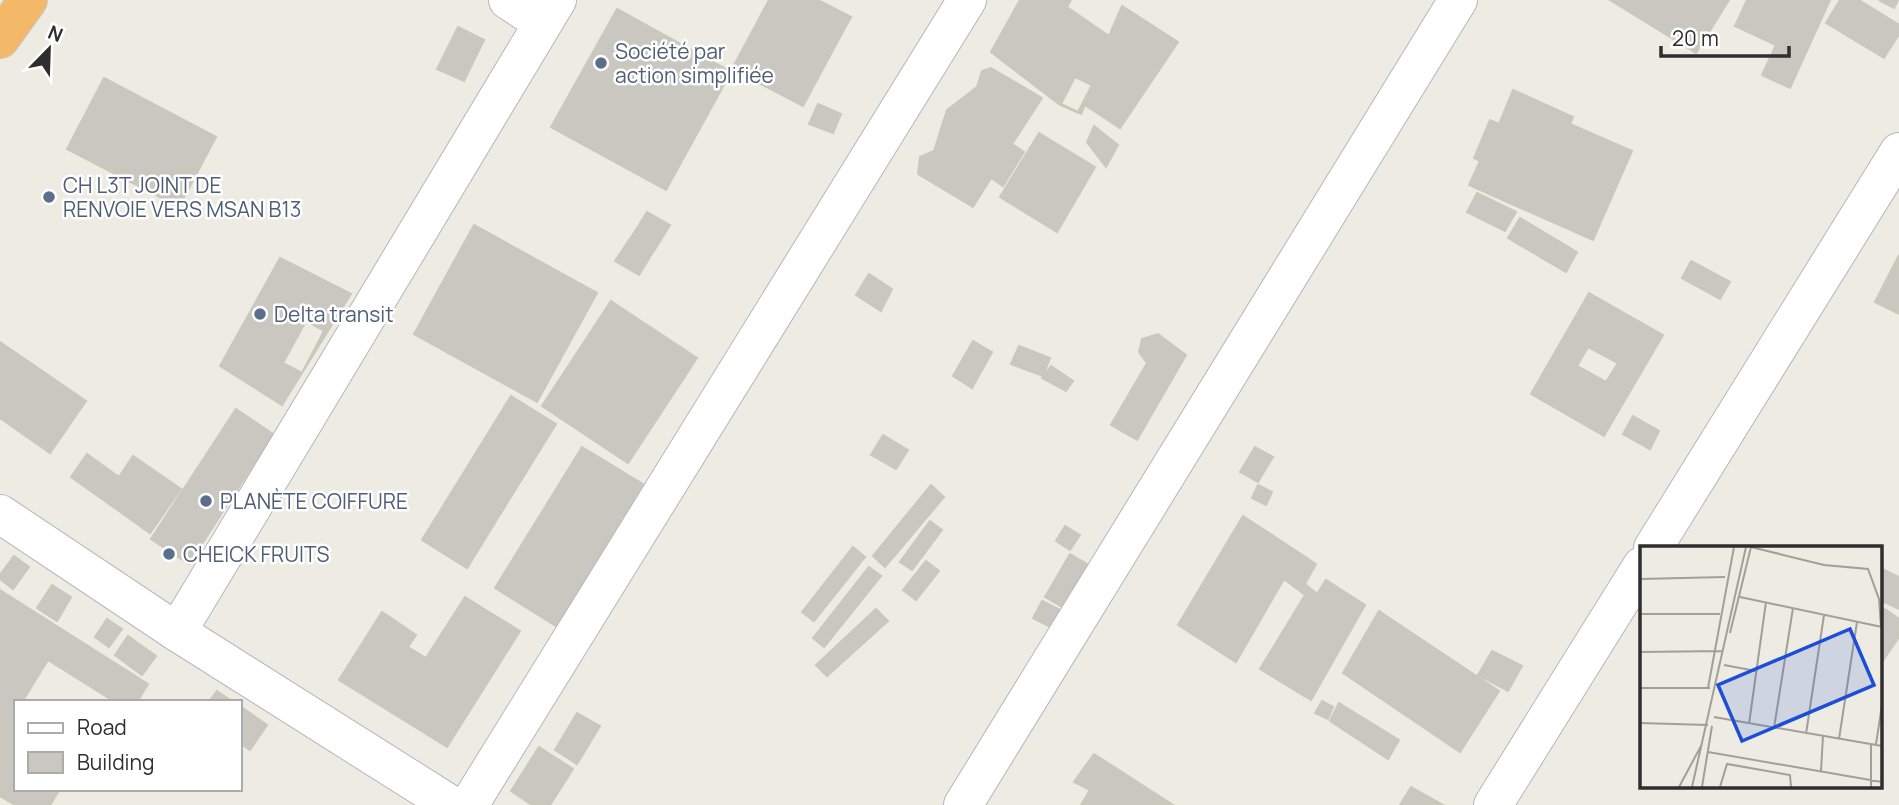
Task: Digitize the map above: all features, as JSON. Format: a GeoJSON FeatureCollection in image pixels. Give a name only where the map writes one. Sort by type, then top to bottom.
{"type":"FeatureCollection","features":[{"type":"Feature","properties":{"kind":"highway"},"geometry":{"type":"LineString","coordinates":[[0,39],[28,0]]}},
{"type":"Feature","properties":{"kind":"street"},"geometry":{"type":"LineString","coordinates":[[177,632],[550,12],[508,0]]}},
{"type":"Feature","properties":{"kind":"street"},"geometry":{"type":"LineString","coordinates":[[469,805],[967,0]]}},
{"type":"Feature","properties":{"kind":"street"},"geometry":{"type":"LineString","coordinates":[[963,805],[1458,0]]}},
{"type":"Feature","properties":{"kind":"street"},"geometry":{"type":"LineString","coordinates":[[1654,546],[1899,152]]}},
{"type":"Feature","properties":{"kind":"street"},"geometry":{"type":"LineString","coordinates":[[0,514],[177,632],[451,805]]}},
{"type":"Feature","properties":{"kind":"street"},"geometry":{"type":"LineString","coordinates":[[1493,805],[1640,569]]}},
{"type":"Feature","properties":{"kind":"building"},"geometry":{"type":"Polygon","coordinates":[[[769,0],[818,0],[851,17],[803,106],[732,69],[769,0]]]}},
{"type":"Feature","properties":{"kind":"building"},"geometry":{"type":"Polygon","coordinates":[[[1020,0],[1071,0],[1067,7],[1109,36],[1122,6],[1178,42],[1120,128],[1085,105],[1081,114],[1060,105],[991,52],[1020,0]],[[1075,77],[1061,104],[1078,112],[1092,85],[1075,77]]]}},
{"type":"Feature","properties":{"kind":"building"},"geometry":{"type":"Polygon","coordinates":[[[1610,0],[1729,0],[1696,53],[1610,0]]]}},
{"type":"Feature","properties":{"kind":"building"},"geometry":{"type":"Polygon","coordinates":[[[1747,0],[1830,0],[1790,88],[1762,75],[1776,45],[1735,26],[1747,0]]]}},
{"type":"Feature","properties":{"kind":"building"},"geometry":{"type":"Polygon","coordinates":[[[1840,0],[1859,0],[1899,25],[1899,34],[1884,58],[1826,23],[1840,0]]]}},
{"type":"Feature","properties":{"kind":"building"},"geometry":{"type":"Polygon","coordinates":[[[1879,0],[1898,0],[1894,8],[1879,0]]]}},
{"type":"Feature","properties":{"kind":"building"},"geometry":{"type":"Polygon","coordinates":[[[617,9],[731,72],[666,190],[551,127],[617,9]]]}},
{"type":"Feature","properties":{"kind":"building"},"geometry":{"type":"Polygon","coordinates":[[[458,27],[484,40],[464,81],[437,69],[458,27]]]}},
{"type":"Feature","properties":{"kind":"building"},"geometry":{"type":"Polygon","coordinates":[[[991,68],[1042,98],[1012,144],[1024,152],[1003,186],[991,178],[973,207],[918,174],[920,157],[934,151],[947,110],[977,87],[982,71],[991,68]]]}},
{"type":"Feature","properties":{"kind":"building"},"geometry":{"type":"Polygon","coordinates":[[[104,78],[216,137],[179,207],[67,149],[104,78]]]}},
{"type":"Feature","properties":{"kind":"building"},"geometry":{"type":"Polygon","coordinates":[[[1513,90],[1573,117],[1570,124],[1632,151],[1593,240],[1469,185],[1480,161],[1474,158],[1490,120],[1499,124],[1513,90]]]}},
{"type":"Feature","properties":{"kind":"building"},"geometry":{"type":"Polygon","coordinates":[[[818,104],[841,114],[833,133],[809,124],[818,104]]]}},
{"type":"Feature","properties":{"kind":"building"},"geometry":{"type":"Polygon","coordinates":[[[1094,126],[1118,145],[1106,167],[1087,142],[1094,126]]]}},
{"type":"Feature","properties":{"kind":"building"},"geometry":{"type":"Polygon","coordinates":[[[1039,133],[1095,167],[1057,232],[1000,197],[1039,133]]]}},
{"type":"Feature","properties":{"kind":"building"},"geometry":{"type":"Polygon","coordinates":[[[1477,193],[1516,212],[1505,231],[1467,212],[1477,193]]]}},
{"type":"Feature","properties":{"kind":"building"},"geometry":{"type":"Polygon","coordinates":[[[647,212],[670,225],[654,251],[630,239],[647,212]]]}},
{"type":"Feature","properties":{"kind":"building"},"geometry":{"type":"Polygon","coordinates":[[[1520,218],[1577,252],[1566,272],[1508,238],[1520,218]]]}},
{"type":"Feature","properties":{"kind":"building"},"geometry":{"type":"Polygon","coordinates":[[[474,225],[597,293],[537,402],[414,334],[474,225]]]}},
{"type":"Feature","properties":{"kind":"building"},"geometry":{"type":"Polygon","coordinates":[[[629,240],[653,252],[639,275],[615,261],[629,240]]]}},
{"type":"Feature","properties":{"kind":"building"},"geometry":{"type":"Polygon","coordinates":[[[1899,255],[1899,314],[1875,302],[1899,255]]]}},
{"type":"Feature","properties":{"kind":"building"},"geometry":{"type":"Polygon","coordinates":[[[280,258],[351,294],[303,372],[324,331],[306,321],[283,363],[302,373],[282,405],[220,366],[280,258]]]}},
{"type":"Feature","properties":{"kind":"building"},"geometry":{"type":"Polygon","coordinates":[[[1691,261],[1730,282],[1720,299],[1682,278],[1691,261]]]}},
{"type":"Feature","properties":{"kind":"building"},"geometry":{"type":"Polygon","coordinates":[[[869,274],[892,289],[881,311],[856,295],[869,274]]]}},
{"type":"Feature","properties":{"kind":"building"},"geometry":{"type":"Polygon","coordinates":[[[1589,293],[1663,335],[1604,436],[1531,394],[1589,293]],[[1588,347],[1577,366],[1606,382],[1618,363],[1588,347]]]}},
{"type":"Feature","properties":{"kind":"building"},"geometry":{"type":"Polygon","coordinates":[[[611,301],[697,358],[628,463],[542,406],[611,301]]]}},
{"type":"Feature","properties":{"kind":"building"},"geometry":{"type":"Polygon","coordinates":[[[1158,334],[1186,355],[1137,440],[1111,425],[1147,363],[1139,352],[1142,339],[1158,334]]]}},
{"type":"Feature","properties":{"kind":"building"},"geometry":{"type":"Polygon","coordinates":[[[973,341],[992,352],[972,388],[953,376],[973,341]]]}},
{"type":"Feature","properties":{"kind":"building"},"geometry":{"type":"Polygon","coordinates":[[[0,342],[86,401],[50,453],[0,418],[0,342]]]}},
{"type":"Feature","properties":{"kind":"building"},"geometry":{"type":"Polygon","coordinates":[[[1019,346],[1050,358],[1043,376],[1011,364],[1019,346]]]}},
{"type":"Feature","properties":{"kind":"building"},"geometry":{"type":"Polygon","coordinates":[[[1051,366],[1073,381],[1066,391],[1042,378],[1051,366]]]}},
{"type":"Feature","properties":{"kind":"building"},"geometry":{"type":"Polygon","coordinates":[[[511,396],[556,424],[467,568],[422,540],[511,396]]]}},
{"type":"Feature","properties":{"kind":"building"},"geometry":{"type":"Polygon","coordinates":[[[236,409],[273,434],[189,564],[151,539],[236,409]]]}},
{"type":"Feature","properties":{"kind":"building"},"geometry":{"type":"Polygon","coordinates":[[[1633,416],[1659,431],[1650,449],[1623,434],[1633,416]]]}},
{"type":"Feature","properties":{"kind":"building"},"geometry":{"type":"Polygon","coordinates":[[[883,435],[908,450],[896,469],[871,455],[883,435]]]}},
{"type":"Feature","properties":{"kind":"building"},"geometry":{"type":"Polygon","coordinates":[[[582,447],[643,484],[556,626],[495,588],[582,447]]]}},
{"type":"Feature","properties":{"kind":"building"},"geometry":{"type":"Polygon","coordinates":[[[1255,447],[1273,457],[1258,482],[1240,472],[1255,447]]]}},
{"type":"Feature","properties":{"kind":"building"},"geometry":{"type":"Polygon","coordinates":[[[87,454],[119,477],[133,456],[181,489],[150,533],[71,477],[87,454]]]}},
{"type":"Feature","properties":{"kind":"building"},"geometry":{"type":"Polygon","coordinates":[[[931,485],[944,497],[885,567],[873,556],[931,485]]]}},
{"type":"Feature","properties":{"kind":"building"},"geometry":{"type":"Polygon","coordinates":[[[1258,485],[1272,492],[1266,505],[1252,498],[1258,485]]]}},
{"type":"Feature","properties":{"kind":"building"},"geometry":{"type":"Polygon","coordinates":[[[1243,516],[1316,564],[1305,584],[1317,594],[1326,580],[1365,605],[1311,700],[1260,669],[1305,595],[1284,579],[1236,662],[1178,625],[1243,516]]]}},
{"type":"Feature","properties":{"kind":"building"},"geometry":{"type":"Polygon","coordinates":[[[930,521],[942,530],[912,570],[900,562],[930,521]]]}},
{"type":"Feature","properties":{"kind":"building"},"geometry":{"type":"Polygon","coordinates":[[[1065,526],[1080,535],[1070,550],[1056,541],[1065,526]]]}},
{"type":"Feature","properties":{"kind":"building"},"geometry":{"type":"Polygon","coordinates":[[[853,547],[865,557],[814,621],[802,612],[853,547]]]}},
{"type":"Feature","properties":{"kind":"building"},"geometry":{"type":"Polygon","coordinates":[[[1070,554],[1094,568],[1069,611],[1045,597],[1070,554]]]}},
{"type":"Feature","properties":{"kind":"building"},"geometry":{"type":"Polygon","coordinates":[[[14,556],[29,567],[13,589],[0,579],[0,575],[14,556]]]}},
{"type":"Feature","properties":{"kind":"building"},"geometry":{"type":"Polygon","coordinates":[[[926,561],[939,571],[916,600],[903,590],[926,561]]]}},
{"type":"Feature","properties":{"kind":"building"},"geometry":{"type":"Polygon","coordinates":[[[869,567],[881,576],[824,647],[813,638],[869,567]]]}},
{"type":"Feature","properties":{"kind":"building"},"geometry":{"type":"Polygon","coordinates":[[[1882,569],[1899,577],[1899,609],[1882,601],[1882,569]]]}},
{"type":"Feature","properties":{"kind":"building"},"geometry":{"type":"Polygon","coordinates":[[[52,585],[71,597],[57,621],[37,608],[52,585]]]}},
{"type":"Feature","properties":{"kind":"building"},"geometry":{"type":"Polygon","coordinates":[[[0,590],[148,684],[138,700],[112,700],[48,660],[23,700],[14,700],[14,791],[59,791],[50,805],[15,805],[0,796],[0,590]]]}},
{"type":"Feature","properties":{"kind":"building"},"geometry":{"type":"Polygon","coordinates":[[[465,597],[520,631],[447,747],[339,680],[382,612],[416,635],[408,647],[426,658],[465,597]]]}},
{"type":"Feature","properties":{"kind":"building"},"geometry":{"type":"Polygon","coordinates":[[[1042,601],[1064,612],[1054,629],[1033,618],[1042,601]]]}},
{"type":"Feature","properties":{"kind":"building"},"geometry":{"type":"Polygon","coordinates":[[[876,609],[888,621],[827,676],[816,665],[876,609]]]}},
{"type":"Feature","properties":{"kind":"building"},"geometry":{"type":"Polygon","coordinates":[[[1885,609],[1899,619],[1899,637],[1882,662],[1882,614],[1885,609]]]}},
{"type":"Feature","properties":{"kind":"building"},"geometry":{"type":"Polygon","coordinates":[[[1379,611],[1499,691],[1460,752],[1343,673],[1379,611]]]}},
{"type":"Feature","properties":{"kind":"building"},"geometry":{"type":"Polygon","coordinates":[[[107,619],[122,629],[109,647],[95,637],[107,619]]]}},
{"type":"Feature","properties":{"kind":"building"},"geometry":{"type":"Polygon","coordinates":[[[128,636],[156,656],[142,675],[115,655],[128,636]]]}},
{"type":"Feature","properties":{"kind":"building"},"geometry":{"type":"Polygon","coordinates":[[[1492,651],[1522,666],[1508,691],[1478,675],[1492,651]]]}},
{"type":"Feature","properties":{"kind":"building"},"geometry":{"type":"Polygon","coordinates":[[[217,691],[230,700],[210,700],[217,691]]]}},
{"type":"Feature","properties":{"kind":"building"},"geometry":{"type":"Polygon","coordinates":[[[1322,701],[1333,707],[1328,719],[1315,713],[1322,701]]]}},
{"type":"Feature","properties":{"kind":"building"},"geometry":{"type":"Polygon","coordinates":[[[1339,703],[1399,740],[1388,759],[1330,721],[1339,703]]]}},
{"type":"Feature","properties":{"kind":"building"},"geometry":{"type":"Polygon","coordinates":[[[242,707],[267,725],[250,750],[242,744],[242,707]]]}},
{"type":"Feature","properties":{"kind":"building"},"geometry":{"type":"Polygon","coordinates":[[[577,713],[600,726],[577,764],[555,750],[577,713]]]}},
{"type":"Feature","properties":{"kind":"building"},"geometry":{"type":"Polygon","coordinates":[[[539,747],[573,769],[550,805],[532,805],[511,791],[539,747]]]}},
{"type":"Feature","properties":{"kind":"building"},"geometry":{"type":"Polygon","coordinates":[[[1094,754],[1173,805],[1081,805],[1090,790],[1074,782],[1094,754]]]}},
{"type":"Feature","properties":{"kind":"building"},"geometry":{"type":"Polygon","coordinates":[[[1411,787],[1443,805],[1400,805],[1411,787]]]}},
{"type":"Feature","properties":{"kind":"place","name":"Société par action simplifiée"},"geometry":{"type":"Point","coordinates":[601,63]}},
{"type":"Feature","properties":{"kind":"place","name":"CH L3T JOINT DE RENVOIE VERS MSAN B13"},"geometry":{"type":"Point","coordinates":[49,197]}},
{"type":"Feature","properties":{"kind":"place","name":"Delta transit"},"geometry":{"type":"Point","coordinates":[260,314]}},
{"type":"Feature","properties":{"kind":"place","name":"PLANÈTE COIFFURE"},"geometry":{"type":"Point","coordinates":[206,501]}},
{"type":"Feature","properties":{"kind":"place","name":"CHEICK FRUITS"},"geometry":{"type":"Point","coordinates":[169,554]}}]}
